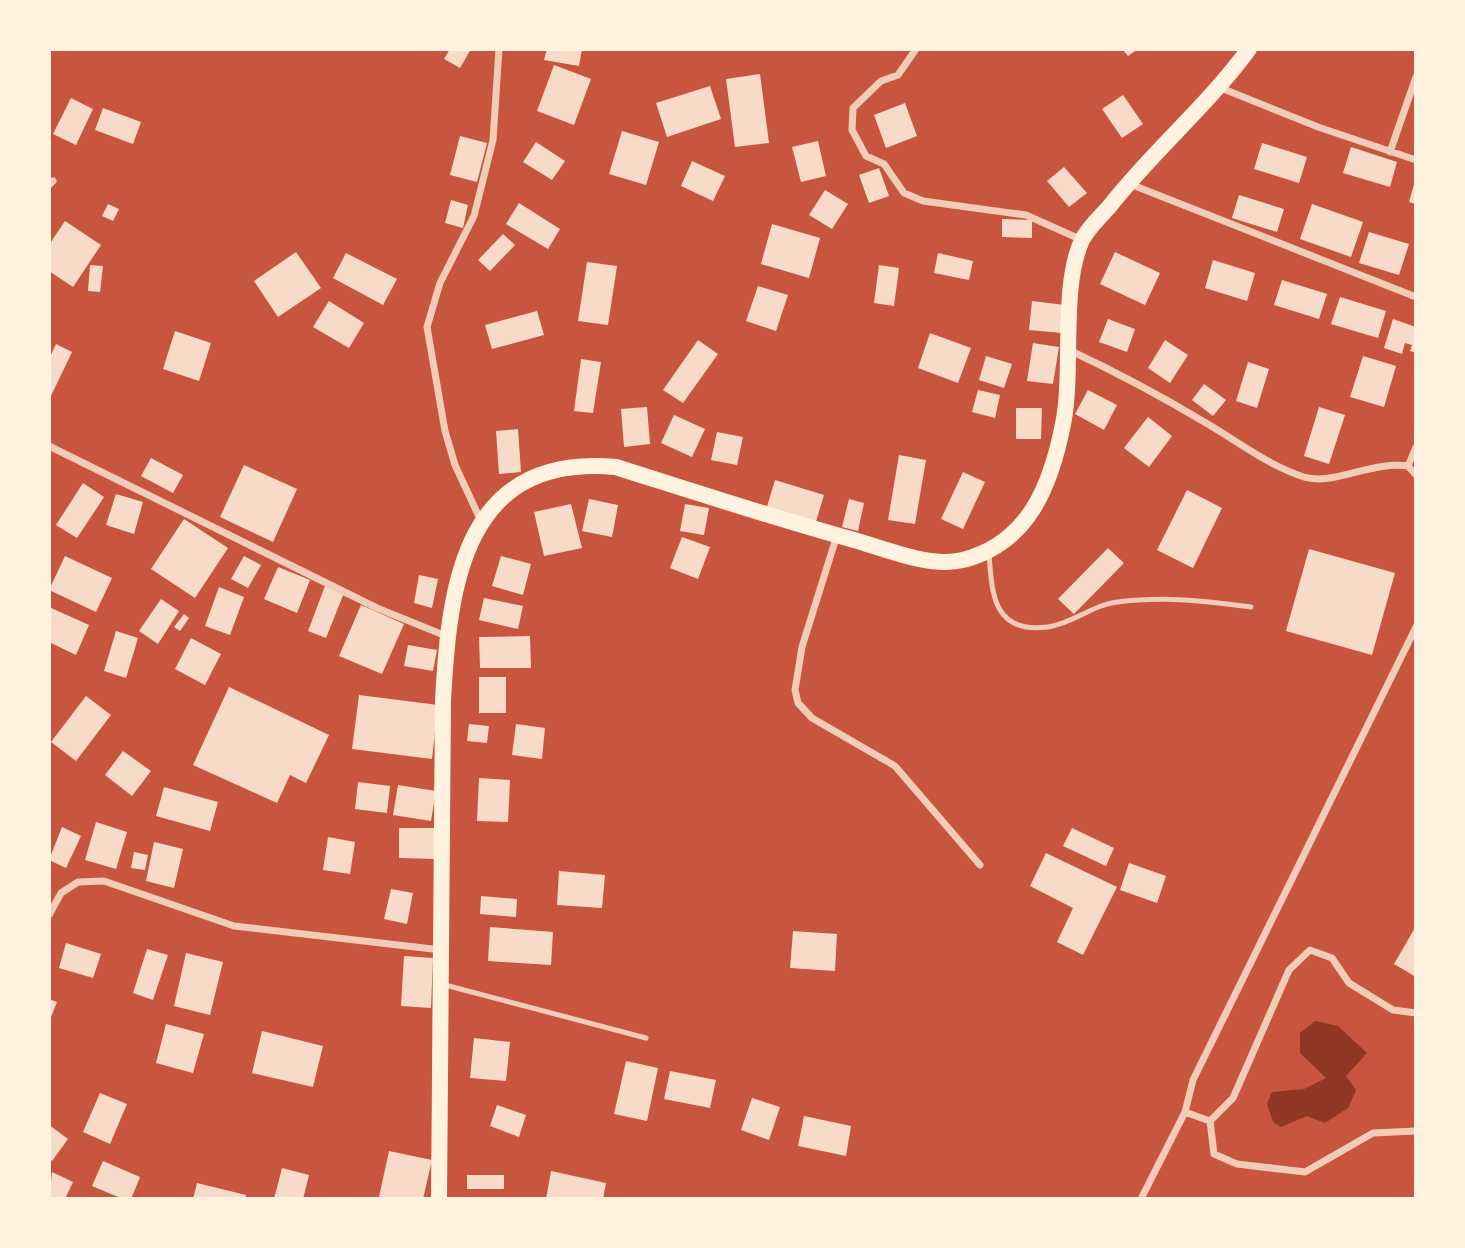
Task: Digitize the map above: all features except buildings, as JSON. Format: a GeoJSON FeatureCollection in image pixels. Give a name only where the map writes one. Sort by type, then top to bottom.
{"type":"FeatureCollection","features":[{"type":"Feature","properties":{"kind":"main road"},"geometry":{"type":"LineString","coordinates":[[439,1199],[446,636],[464,554],[481,521],[495,503],[537,476],[566,467],[591,464],[616,467],[928,560],[960,561],[989,551],[1015,531],[1040,502],[1064,422],[1073,277],[1083,240],[1128,183],[1221,88],[1249,49]]}},
{"type":"Feature","properties":{"kind":"street"},"geometry":{"type":"LineString","coordinates":[[481,521],[455,465],[444,431],[427,327],[440,283],[474,216],[493,140],[499,49]]}},
{"type":"Feature","properties":{"kind":"street"},"geometry":{"type":"LineString","coordinates":[[916,49],[898,75],[881,81],[853,108],[852,130],[866,156],[884,164],[904,193],[923,201],[1027,215],[1083,240]]}},
{"type":"Feature","properties":{"kind":"street"},"geometry":{"type":"LineString","coordinates":[[1390,152],[1416,77]]}},
{"type":"Feature","properties":{"kind":"street"},"geometry":{"type":"LineString","coordinates":[[1221,88],[1416,160]]}},
{"type":"Feature","properties":{"kind":"street"},"geometry":{"type":"LineString","coordinates":[[1128,183],[1416,297]]}},
{"type":"Feature","properties":{"kind":"street"},"geometry":{"type":"LineString","coordinates":[[1069,350],[1127,377],[1270,461],[1305,477],[1326,480],[1389,463],[1408,466],[1416,475]]}},
{"type":"Feature","properties":{"kind":"street"},"geometry":{"type":"LineString","coordinates":[[49,446],[377,608],[446,636]]}},
{"type":"Feature","properties":{"kind":"street"},"geometry":{"type":"LineString","coordinates":[[1408,466],[1416,447]]}},
{"type":"Feature","properties":{"kind":"street"},"geometry":{"type":"LineString","coordinates":[[837,535],[802,647],[795,690],[798,703],[812,718],[895,766],[980,865]]}},
{"type":"Feature","properties":{"kind":"street"},"geometry":{"type":"LineString","coordinates":[[1141,1199],[1185,1112],[1193,1080],[1416,627]]}},
{"type":"Feature","properties":{"kind":"street"},"geometry":{"type":"LineString","coordinates":[[49,915],[61,893],[78,882],[104,881],[234,926],[442,950]]}},
{"type":"Feature","properties":{"kind":"street"},"geometry":{"type":"LineString","coordinates":[[1210,1121],[1233,1098],[1289,970],[1310,950],[1332,958],[1349,983],[1393,1010],[1416,1013]]}},
{"type":"Feature","properties":{"kind":"street"},"geometry":{"type":"LineString","coordinates":[[1185,1112],[1210,1121]]}},
{"type":"Feature","properties":{"kind":"street"},"geometry":{"type":"LineString","coordinates":[[1210,1121],[1214,1154],[1237,1164],[1305,1172],[1373,1133],[1416,1131]]}},
{"type":"Feature","properties":{"kind":"lane"},"geometry":{"type":"LineString","coordinates":[[989,551],[992,597],[1002,615],[1022,625],[1048,627],[1116,602],[1195,600],[1251,607]]}},
{"type":"Feature","properties":{"kind":"lane"},"geometry":{"type":"LineString","coordinates":[[442,984],[646,1038]]}},
{"type":"Feature","properties":{"kind":"shaded area"},"geometry":{"type":"Polygon","coordinates":[[[1315,1021],[1338,1026],[1367,1053],[1346,1076],[1356,1090],[1348,1108],[1325,1123],[1307,1116],[1281,1127],[1273,1122],[1267,1104],[1272,1092],[1304,1089],[1326,1078],[1300,1053],[1300,1033],[1315,1021]]]}}]}
